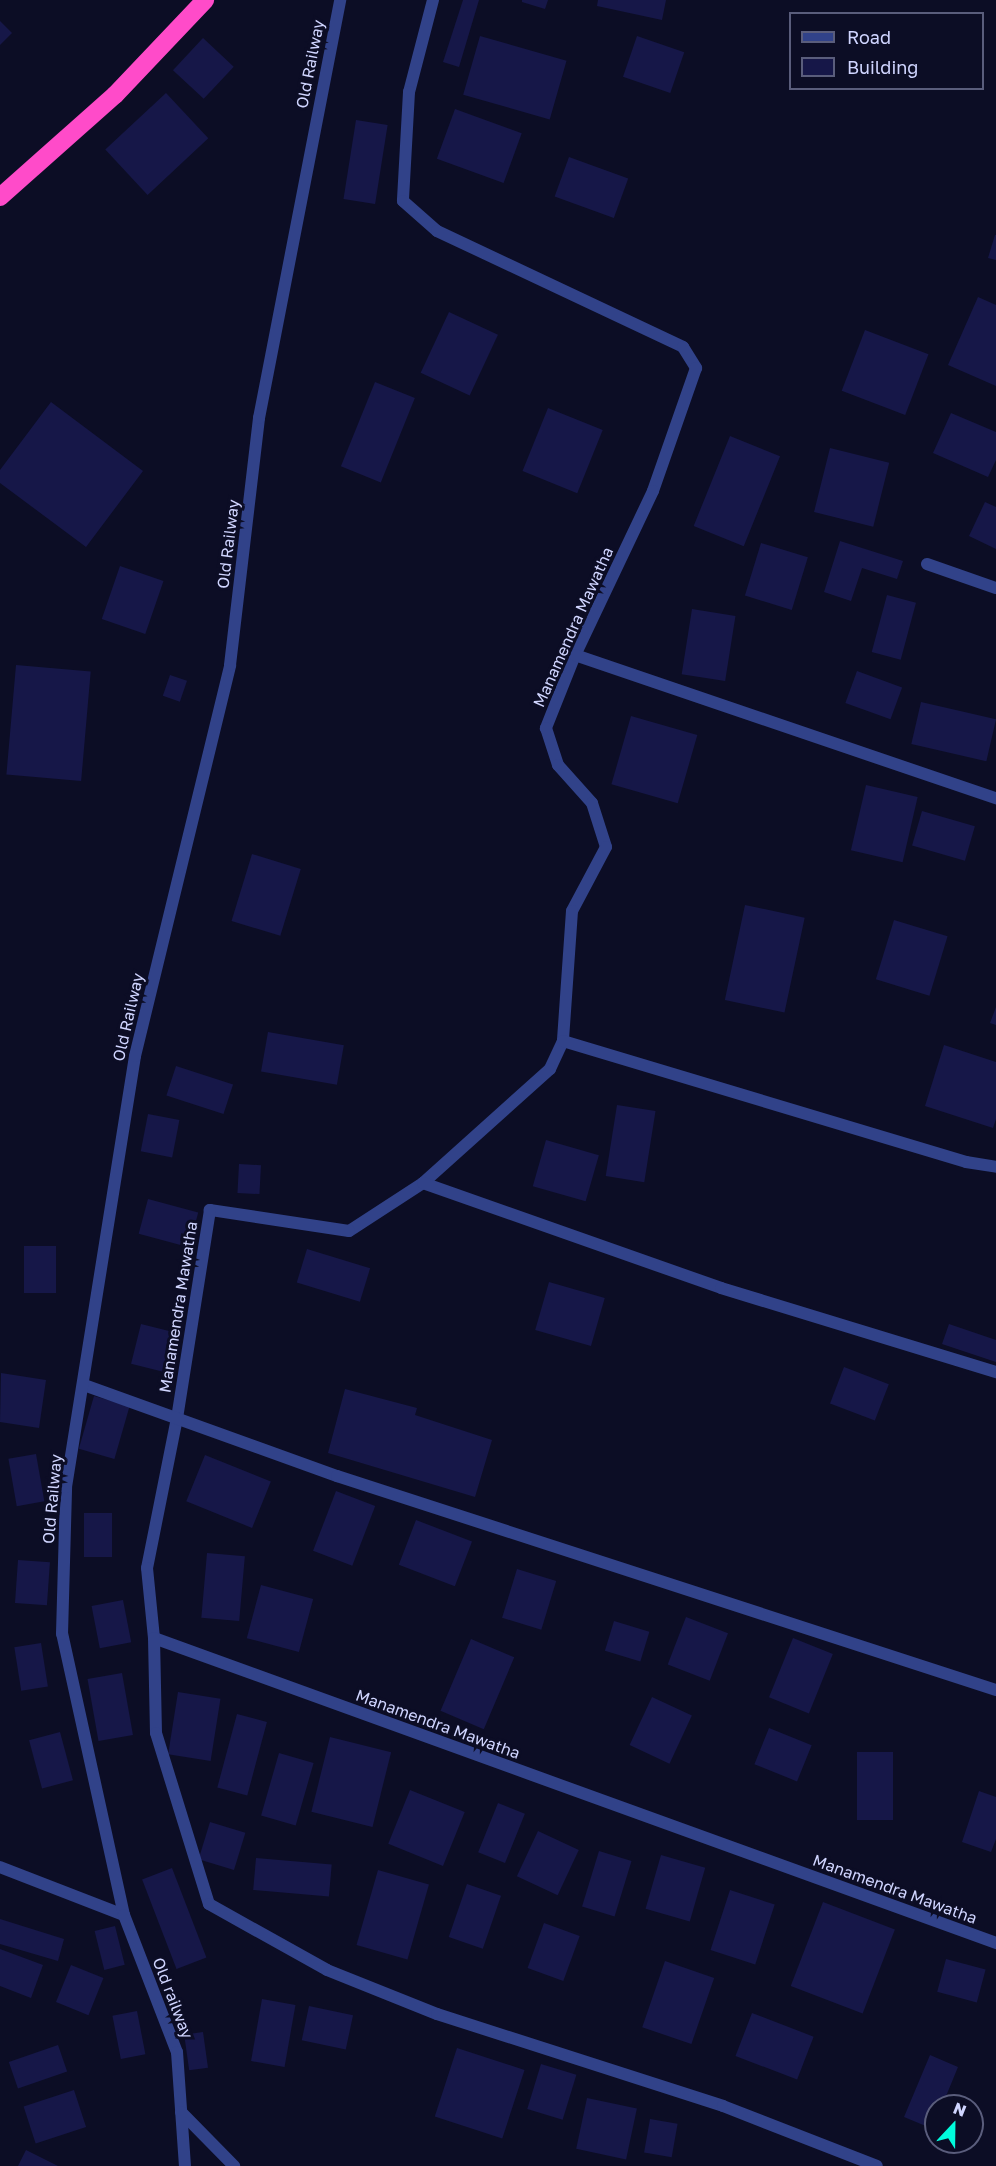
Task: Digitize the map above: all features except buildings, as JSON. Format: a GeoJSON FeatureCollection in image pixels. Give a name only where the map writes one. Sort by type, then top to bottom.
{"type":"FeatureCollection","features":[{"type":"Feature","properties":{"kind":"highway"},"geometry":{"type":"LineString","coordinates":[[0,197],[115,95],[205,0]]}},
{"type":"Feature","properties":{"kind":"street","name":"Old Railway"},"geometry":{"type":"LineString","coordinates":[[124,1915],[62,1634],[66,1487],[135,1056],[230,665],[259,418],[340,0]]}},
{"type":"Feature","properties":{"kind":"street","name":"Manamendra Mawatha"},"geometry":{"type":"LineString","coordinates":[[433,0],[409,92],[403,201],[437,231],[683,347],[696,368],[653,491],[575,655],[546,728],[558,765],[592,803],[606,847],[572,911],[563,1041],[550,1069],[423,1184],[349,1231],[210,1210],[177,1418],[147,1568],[154,1638],[996,1943]]}},
{"type":"Feature","properties":{"kind":"street"},"geometry":{"type":"LineString","coordinates":[[927,564],[996,588]]}},
{"type":"Feature","properties":{"kind":"street"},"geometry":{"type":"LineString","coordinates":[[575,655],[996,798]]}},
{"type":"Feature","properties":{"kind":"street"},"geometry":{"type":"LineString","coordinates":[[563,1041],[966,1162],[996,1167]]}},
{"type":"Feature","properties":{"kind":"street"},"geometry":{"type":"LineString","coordinates":[[423,1184],[721,1287],[996,1372]]}},
{"type":"Feature","properties":{"kind":"street"},"geometry":{"type":"LineString","coordinates":[[84,1384],[337,1476],[996,1690]]}},
{"type":"Feature","properties":{"kind":"street"},"geometry":{"type":"LineString","coordinates":[[154,1638],[156,1734],[209,1904],[327,1970],[437,2014],[723,2106],[878,2166]]}},
{"type":"Feature","properties":{"kind":"street"},"geometry":{"type":"LineString","coordinates":[[0,1867],[124,1915]]}},
{"type":"Feature","properties":{"kind":"street","name":"Old railway"},"geometry":{"type":"LineString","coordinates":[[124,1915],[177,2052],[185,2166]]}},
{"type":"Feature","properties":{"kind":"street"},"geometry":{"type":"LineString","coordinates":[[181,2112],[234,2166]]}}]}
